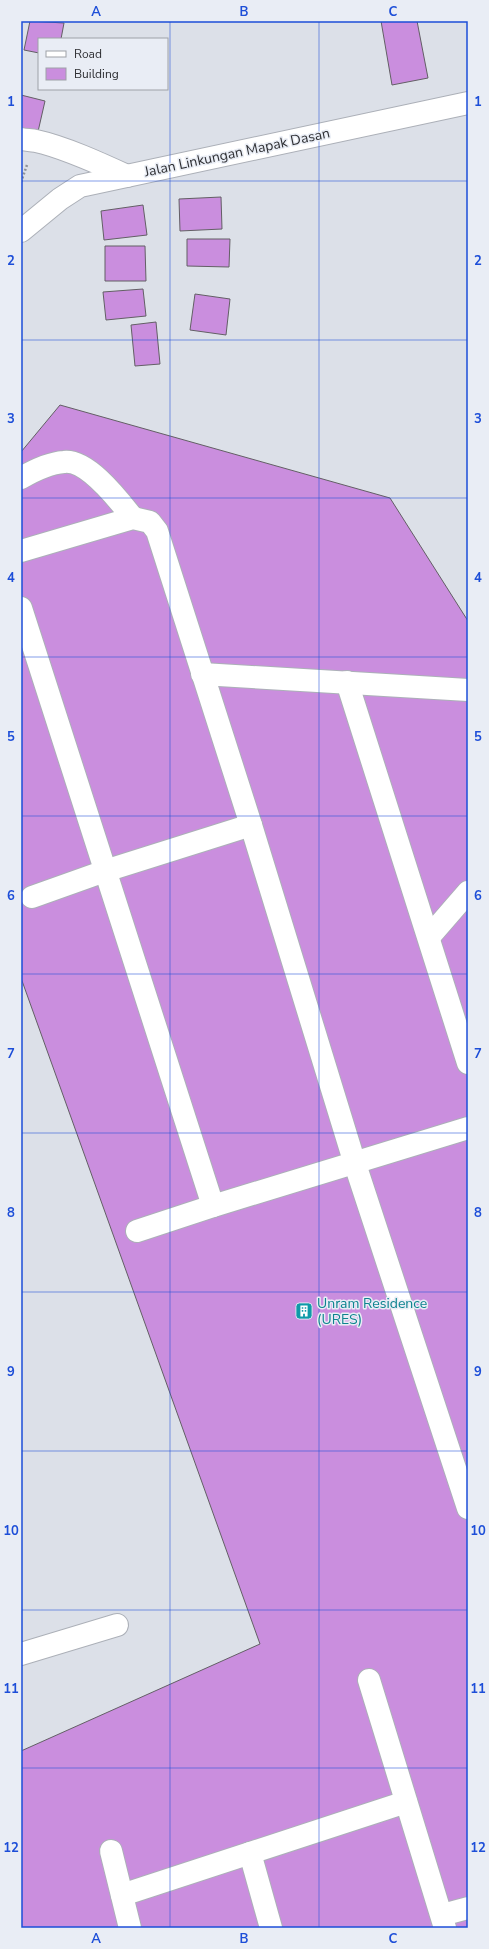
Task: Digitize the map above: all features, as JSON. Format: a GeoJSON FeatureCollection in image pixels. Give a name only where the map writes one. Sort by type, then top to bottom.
{"type":"FeatureCollection","features":[{"type":"Feature","properties":{"kind":"street","name":"Jalan Linkungan Mapak Dasan"},"geometry":{"type":"LineString","coordinates":[[21,231],[60,199],[80,186],[468,103]]}},
{"type":"Feature","properties":{"kind":"street"},"geometry":{"type":"LineString","coordinates":[[21,139],[35,140],[67,151],[99,163],[127,176]]}},
{"type":"Feature","properties":{"kind":"street"},"geometry":{"type":"LineString","coordinates":[[21,478],[39,469],[65,461],[83,467],[114,494],[133,518]]}},
{"type":"Feature","properties":{"kind":"street"},"geometry":{"type":"LineString","coordinates":[[21,551],[133,518],[150,522],[157,531],[251,825],[355,1164],[468,1508]]}},
{"type":"Feature","properties":{"kind":"street"},"geometry":{"type":"LineString","coordinates":[[21,608],[213,1206]]}},
{"type":"Feature","properties":{"kind":"street"},"geometry":{"type":"LineString","coordinates":[[202,674],[468,690]]}},
{"type":"Feature","properties":{"kind":"street"},"geometry":{"type":"LineString","coordinates":[[347,682],[468,1063]]}},
{"type":"Feature","properties":{"kind":"street"},"geometry":{"type":"LineString","coordinates":[[32,897],[105,871],[251,825]]}},
{"type":"Feature","properties":{"kind":"street"},"geometry":{"type":"LineString","coordinates":[[429,938],[468,892]]}},
{"type":"Feature","properties":{"kind":"street"},"geometry":{"type":"LineString","coordinates":[[137,1231],[213,1206],[355,1164],[468,1128]]}},
{"type":"Feature","properties":{"kind":"street"},"geometry":{"type":"LineString","coordinates":[[21,1654],[117,1625]]}},
{"type":"Feature","properties":{"kind":"street"},"geometry":{"type":"LineString","coordinates":[[368,1680],[443,1921],[468,1908]]}},
{"type":"Feature","properties":{"kind":"street"},"geometry":{"type":"LineString","coordinates":[[122,1895],[406,1802]]}},
{"type":"Feature","properties":{"kind":"street"},"geometry":{"type":"LineString","coordinates":[[111,1851],[130,1928]]}},
{"type":"Feature","properties":{"kind":"street"},"geometry":{"type":"LineString","coordinates":[[250,1853],[271,1928]]}},
{"type":"Feature","properties":{"kind":"building"},"geometry":{"type":"Polygon","coordinates":[[[30,21],[64,23],[61,38],[38,38],[38,53],[24,50],[30,21]]]}},
{"type":"Feature","properties":{"kind":"building"},"geometry":{"type":"Polygon","coordinates":[[[381,21],[417,21],[428,78],[392,85],[381,21]]]}},
{"type":"Feature","properties":{"kind":"building"},"geometry":{"type":"Polygon","coordinates":[[[21,95],[45,101],[37,136],[21,133],[21,95]]]}},
{"type":"Feature","properties":{"kind":"building"},"geometry":{"type":"Polygon","coordinates":[[[221,197],[222,229],[180,231],[179,199],[221,197]]]}},
{"type":"Feature","properties":{"kind":"building"},"geometry":{"type":"Polygon","coordinates":[[[143,205],[147,235],[104,240],[101,211],[143,205]]]}},
{"type":"Feature","properties":{"kind":"building"},"geometry":{"type":"Polygon","coordinates":[[[187,239],[230,239],[229,267],[187,266],[187,239]]]}},
{"type":"Feature","properties":{"kind":"building"},"geometry":{"type":"Polygon","coordinates":[[[105,246],[145,246],[146,281],[105,281],[105,246]]]}},
{"type":"Feature","properties":{"kind":"building"},"geometry":{"type":"Polygon","coordinates":[[[143,289],[146,316],[106,320],[103,292],[143,289]]]}},
{"type":"Feature","properties":{"kind":"building"},"geometry":{"type":"Polygon","coordinates":[[[195,294],[230,299],[226,335],[190,330],[195,294]]]}},
{"type":"Feature","properties":{"kind":"building"},"geometry":{"type":"Polygon","coordinates":[[[156,322],[160,364],[135,366],[131,325],[156,322]]]}},
{"type":"Feature","properties":{"kind":"building","name":"Unram Residence (URES)"},"geometry":{"type":"Polygon","coordinates":[[[60,405],[390,498],[468,621],[468,1928],[21,1928],[21,1751],[260,1644],[21,978],[21,452],[60,405]]]}},
{"type":"Feature","properties":{"kind":"place","name":"Unram Residence (URES)"},"geometry":{"type":"Point","coordinates":[304,1311]}}]}
